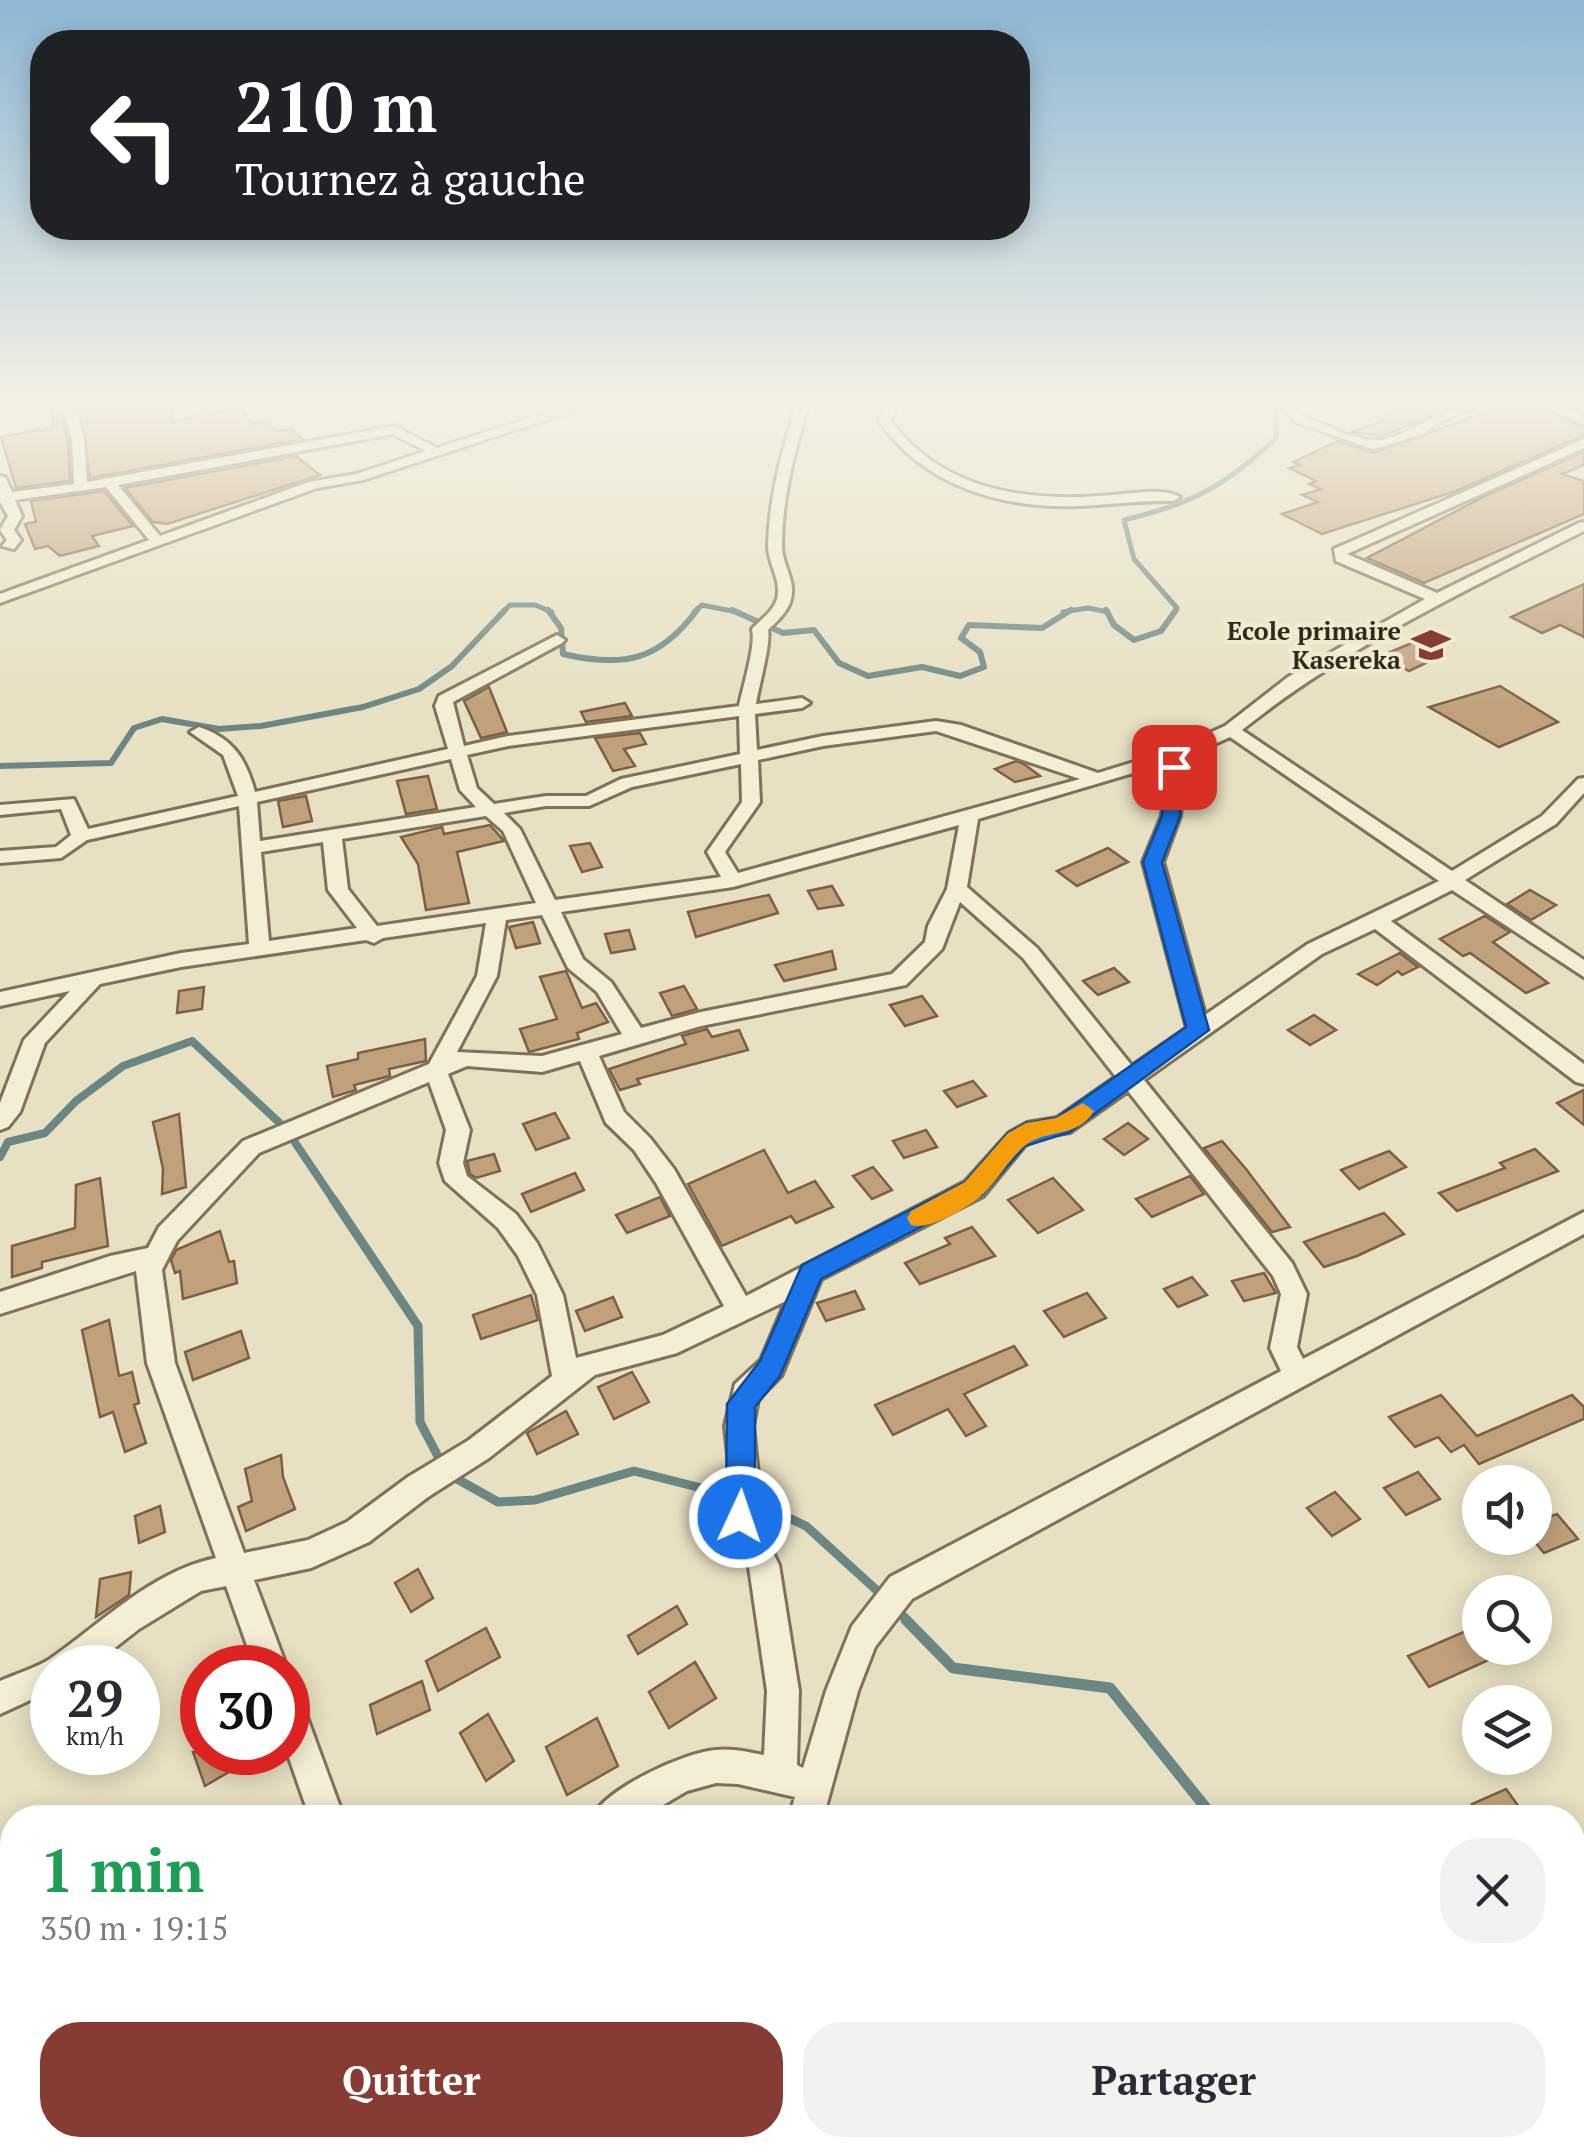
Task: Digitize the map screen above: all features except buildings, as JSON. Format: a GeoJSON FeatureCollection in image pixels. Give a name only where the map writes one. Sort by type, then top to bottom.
{"type":"FeatureCollection","features":[{"type":"Feature","properties":{"kind":"street"},"geometry":{"type":"LineString","coordinates":[[9,546],[14,540],[7,530],[16,516],[11,508]]}},
{"type":"Feature","properties":{"kind":"street"},"geometry":{"type":"LineString","coordinates":[[129,508],[158,542]]}},
{"type":"Feature","properties":{"kind":"street"},"geometry":{"type":"LineString","coordinates":[[0,599],[252,508]]}},
{"type":"Feature","properties":{"kind":"street"},"geometry":{"type":"LineString","coordinates":[[733,881],[716,852],[751,802],[748,710],[755,659],[763,642],[760,629],[776,617],[786,591],[775,548],[777,508]]}},
{"type":"Feature","properties":{"kind":"street"},"geometry":{"type":"LineString","coordinates":[[1437,599],[1341,558],[1339,552],[1440,508]]}},
{"type":"Feature","properties":{"kind":"street"},"geometry":{"type":"LineString","coordinates":[[0,999],[181,960],[374,936],[733,881],[1176,755],[1231,730],[1294,680],[1437,599],[1584,526]]}},
{"type":"Feature","properties":{"kind":"street"},"geometry":{"type":"LineString","coordinates":[[557,640],[444,698],[456,756],[469,790],[511,829],[575,963],[604,987],[636,1036]]}},
{"type":"Feature","properties":{"kind":"street"},"geometry":{"type":"LineString","coordinates":[[0,857],[62,852],[82,836],[566,730],[802,703]]}},
{"type":"Feature","properties":{"kind":"street"},"geometry":{"type":"LineString","coordinates":[[249,848],[546,801],[588,801],[627,783],[823,741],[936,726],[956,729],[1095,778]]}},
{"type":"Feature","properties":{"kind":"street"},"geometry":{"type":"LineString","coordinates":[[1231,730],[1584,970]]}},
{"type":"Feature","properties":{"kind":"street"},"geometry":{"type":"LineString","coordinates":[[199,732],[234,756],[248,800],[254,924],[261,950]]}},
{"type":"Feature","properties":{"kind":"street"},"geometry":{"type":"LineString","coordinates":[[1176,755],[1171,816],[1152,862],[1198,1030]]}},
{"type":"Feature","properties":{"kind":"street"},"geometry":{"type":"LineString","coordinates":[[92,1645],[182,1585],[215,1571],[311,1554],[358,1532],[418,1487],[479,1449],[586,1365],[668,1345],[741,1312],[806,1280],[819,1266],[974,1189],[1017,1139],[1035,1130],[1062,1126],[1128,1076],[1158,1062],[1315,949],[1452,883],[1476,862],[1549,820],[1584,783]]}},
{"type":"Feature","properties":{"kind":"street"},"geometry":{"type":"LineString","coordinates":[[0,810],[68,803],[82,836]]}},
{"type":"Feature","properties":{"kind":"street"},"geometry":{"type":"LineString","coordinates":[[263,1645],[161,1364],[149,1270],[152,1257],[168,1234],[251,1147],[286,1129],[465,1058],[542,1064],[636,1036],[899,980],[930,951],[957,889],[970,814]]}},
{"type":"Feature","properties":{"kind":"street"},"geometry":{"type":"LineString","coordinates":[[332,836],[338,890],[374,936]]}},
{"type":"Feature","properties":{"kind":"street"},"geometry":{"type":"LineString","coordinates":[[957,889],[1030,953],[1283,1270],[1294,1294],[1282,1348],[1297,1374]]}},
{"type":"Feature","properties":{"kind":"street"},"geometry":{"type":"LineString","coordinates":[[497,915],[487,976],[436,1072],[458,1130],[451,1162],[457,1182],[507,1220],[528,1250],[550,1296],[566,1379]]}},
{"type":"Feature","properties":{"kind":"street"},"geometry":{"type":"LineString","coordinates":[[1375,919],[1584,1076]]}},
{"type":"Feature","properties":{"kind":"street"},"geometry":{"type":"LineString","coordinates":[[0,1121],[8,1112],[35,1040],[92,981]]}},
{"type":"Feature","properties":{"kind":"street"},"geometry":{"type":"LineString","coordinates":[[586,1050],[614,1117],[642,1144],[665,1176],[741,1312]]}},
{"type":"Feature","properties":{"kind":"street"},"geometry":{"type":"LineString","coordinates":[[799,1794],[864,1637],[901,1588],[1584,1222]]}},
{"type":"Feature","properties":{"kind":"street"},"geometry":{"type":"LineString","coordinates":[[0,1303],[110,1266],[152,1257]]}},
{"type":"Feature","properties":{"kind":"street"},"geometry":{"type":"LineString","coordinates":[[799,1794],[764,1566],[740,1517],[738,1497],[744,1474],[739,1426],[746,1393],[771,1368],[806,1280]]}},
{"type":"Feature","properties":{"kind":"street"},"geometry":{"type":"LineString","coordinates":[[0,1698],[30,1684]]}},
{"type":"Feature","properties":{"kind":"street"},"geometry":{"type":"LineString","coordinates":[[630,1805],[698,1766],[746,1767],[799,1794]]}},
{"type":"Feature","properties":{"kind":"street"},"geometry":{"type":"LineString","coordinates":[[310,1773],[321,1805]]}},
{"type":"Feature","properties":{"kind":"waterway"},"geometry":{"type":"LineString","coordinates":[[1167,508],[1124,520],[1134,559],[1176,610]]}},
{"type":"Feature","properties":{"kind":"waterway"},"geometry":{"type":"LineString","coordinates":[[505,610],[510,605],[535,605],[548,611]]}},
{"type":"Feature","properties":{"kind":"waterway"},"geometry":{"type":"LineString","coordinates":[[694,612],[702,605],[736,612]]}},
{"type":"Feature","properties":{"kind":"waterway"},"geometry":{"type":"LineString","coordinates":[[1069,611],[1088,608],[1107,612]]}},
{"type":"Feature","properties":{"kind":"waterway"},"geometry":{"type":"LineString","coordinates":[[0,766],[111,763],[134,728],[162,719],[219,729],[261,726],[363,707],[419,689],[452,666],[505,610]]}},
{"type":"Feature","properties":{"kind":"waterway"},"geometry":{"type":"LineString","coordinates":[[548,611],[561,628],[563,654],[622,660],[654,650],[697,610]]}},
{"type":"Feature","properties":{"kind":"waterway"},"geometry":{"type":"LineString","coordinates":[[732,610],[736,612]]}},
{"type":"Feature","properties":{"kind":"waterway"},"geometry":{"type":"LineString","coordinates":[[1107,612],[1114,625],[1134,640],[1161,631],[1176,610]]}},
{"type":"Feature","properties":{"kind":"waterway"},"geometry":{"type":"LineString","coordinates":[[736,612],[783,633],[814,630],[839,663],[868,676],[922,667],[960,676],[984,667],[980,652],[961,638],[969,625],[1042,628],[1069,611]]}},
{"type":"Feature","properties":{"kind":"waterway"},"geometry":{"type":"LineString","coordinates":[[1063,612],[1069,611]]}},
{"type":"Feature","properties":{"kind":"waterway"},"geometry":{"type":"LineString","coordinates":[[0,1157],[8,1142],[45,1133],[76,1101],[123,1066],[192,1041],[286,1129],[335,1202]]}},
{"type":"Feature","properties":{"kind":"waterway"},"geometry":{"type":"LineString","coordinates":[[333,1199],[418,1326],[420,1422],[442,1464]]}},
{"type":"Feature","properties":{"kind":"waterway"},"geometry":{"type":"LineString","coordinates":[[450,1475],[498,1502],[535,1500],[634,1471],[737,1497]]}},
{"type":"Feature","properties":{"kind":"waterway"},"geometry":{"type":"LineString","coordinates":[[751,1500],[806,1526],[883,1596]]}},
{"type":"Feature","properties":{"kind":"waterway"},"geometry":{"type":"LineString","coordinates":[[896,1609],[909,1622]]}},
{"type":"Feature","properties":{"kind":"waterway"},"geometry":{"type":"LineString","coordinates":[[906,1620],[953,1668],[1110,1688],[1204,1805]]}},
{"type":"Feature","properties":{"kind":"slow traffic"},"geometry":{"type":"LineString","coordinates":[[920,1218],[974,1189],[1017,1139],[1035,1130],[1062,1126],[1083,1111]]}},
{"type":"Feature","properties":{"kind":"place","name":"Ecole primaire Kasereka"},"geometry":{"type":"Point","coordinates":[1431,645]}},
{"type":"Feature","properties":{"kind":"route"},"geometry":{"type":"LineString","coordinates":[[740,1517],[738,1497],[744,1474],[741,1404],[746,1393],[771,1368],[811,1272],[974,1189],[1017,1139],[1035,1130],[1062,1126],[1128,1076],[1158,1062],[1198,1030],[1152,862],[1171,816],[1174,767]]}}]}
